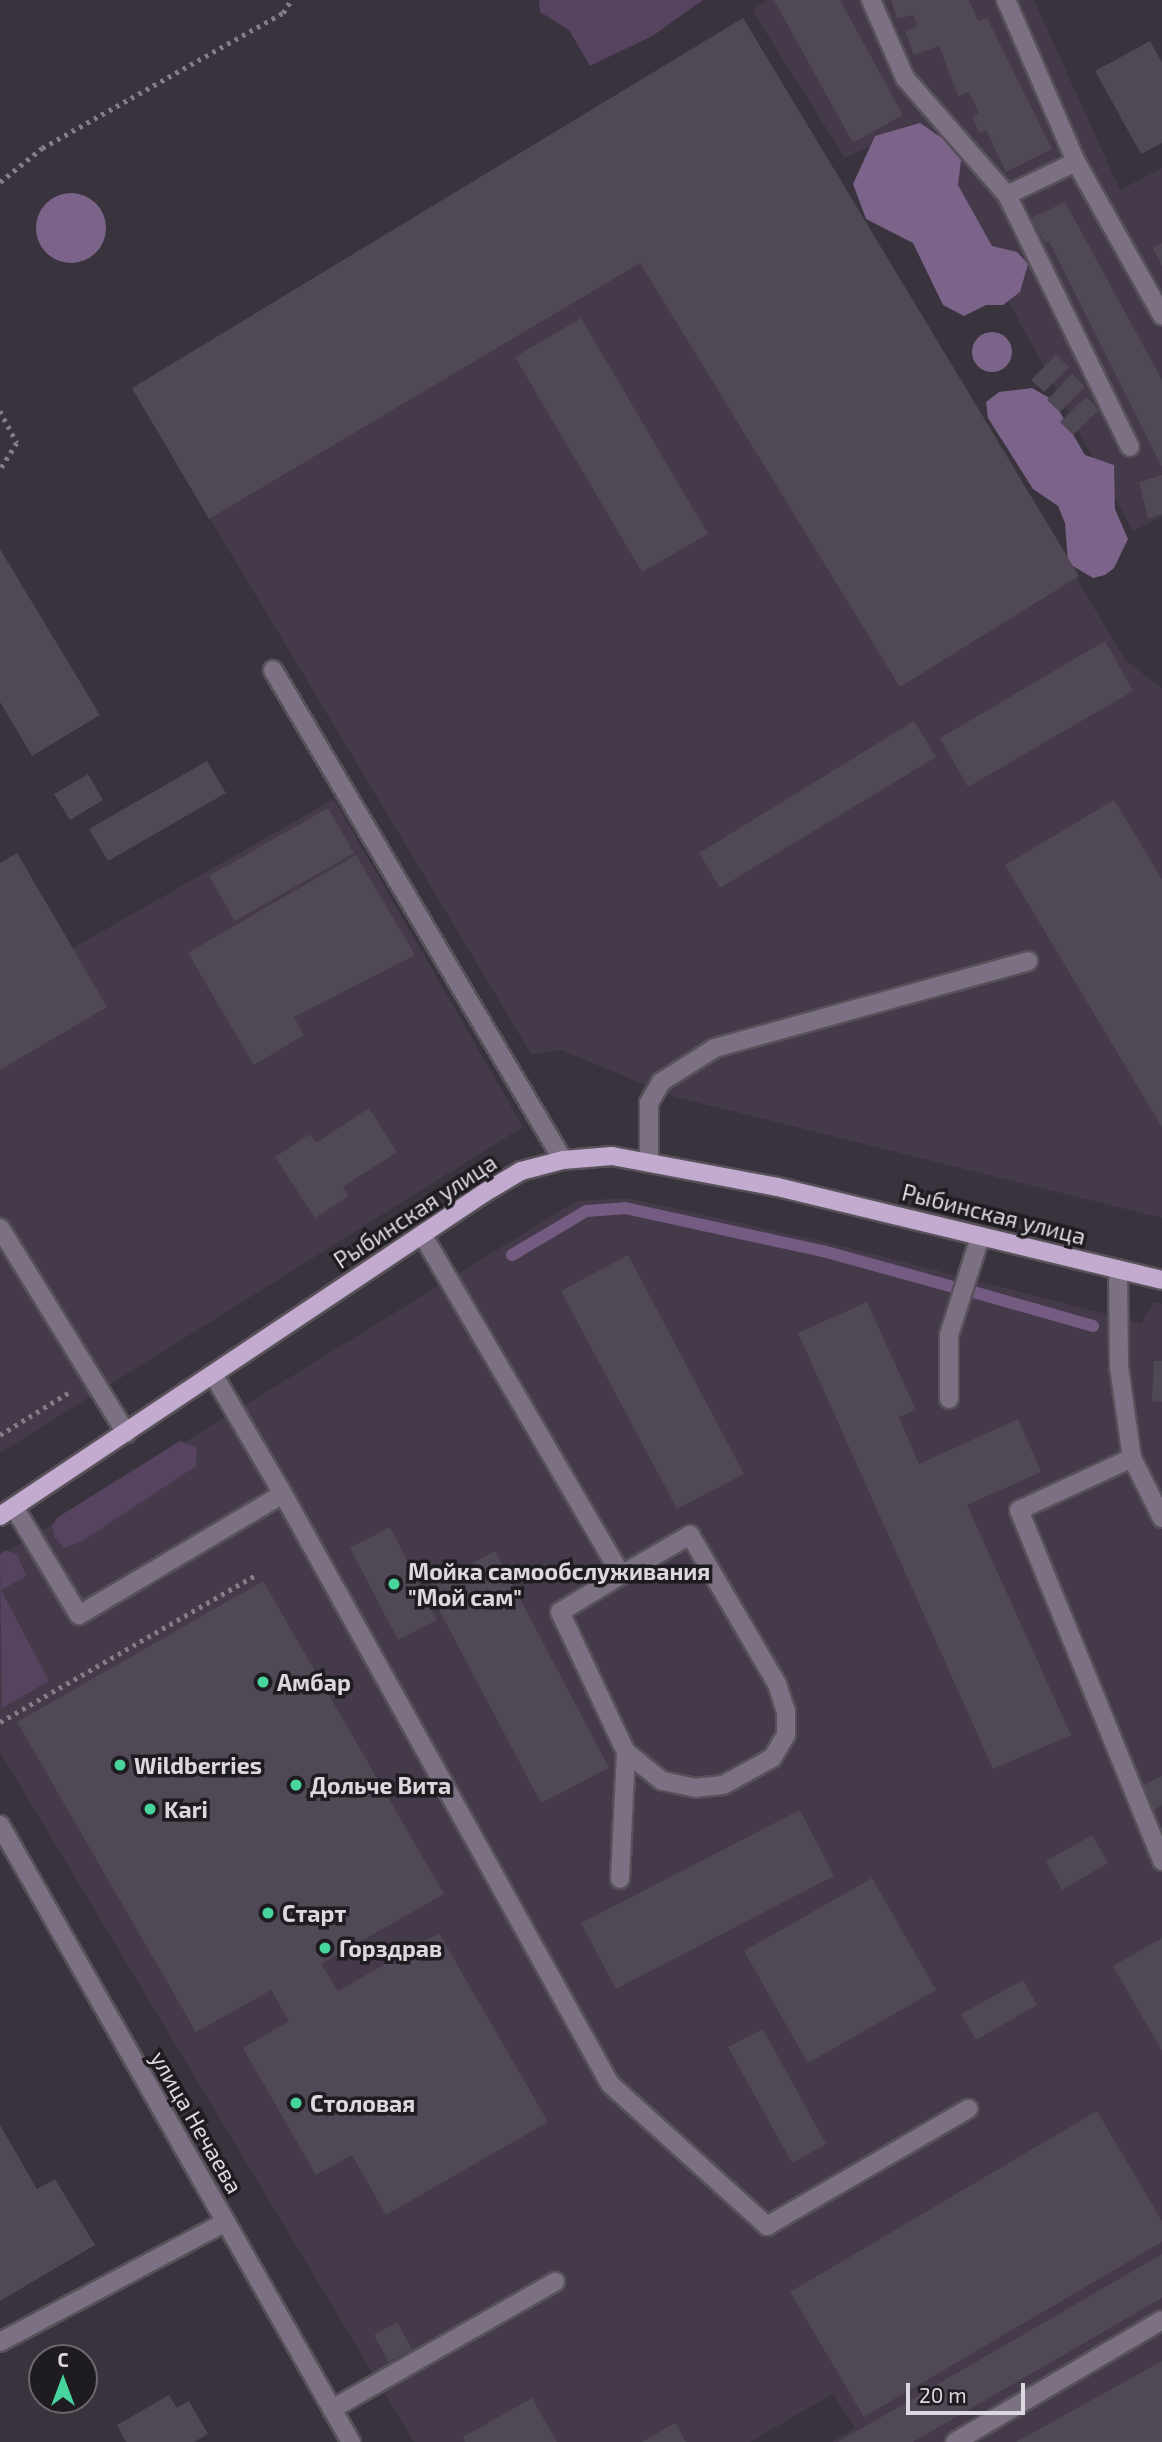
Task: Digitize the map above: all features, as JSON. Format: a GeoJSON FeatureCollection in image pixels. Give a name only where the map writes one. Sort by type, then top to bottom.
{"type":"FeatureCollection","features":[{"type":"Feature","properties":{"kind":"main road","name":"Рыбинская улица"},"geometry":{"type":"LineString","coordinates":[[7,1511],[521,1171],[563,1160],[612,1156],[649,1161],[1162,1280]]}},
{"type":"Feature","properties":{"kind":"street"},"geometry":{"type":"LineString","coordinates":[[871,0],[905,78],[1007,195],[1130,447]]}},
{"type":"Feature","properties":{"kind":"street"},"geometry":{"type":"LineString","coordinates":[[1006,0],[1076,162],[1162,315]]}},
{"type":"Feature","properties":{"kind":"street"},"geometry":{"type":"LineString","coordinates":[[1007,195],[1076,162]]}},
{"type":"Feature","properties":{"kind":"street"},"geometry":{"type":"LineString","coordinates":[[273,670],[563,1160]]}},
{"type":"Feature","properties":{"kind":"street"},"geometry":{"type":"LineString","coordinates":[[649,1161],[649,1103],[661,1082],[715,1048],[1028,961]]}},
{"type":"Feature","properties":{"kind":"street"},"geometry":{"type":"LineString","coordinates":[[0,1228],[126,1433]]}},
{"type":"Feature","properties":{"kind":"street"},"geometry":{"type":"LineString","coordinates":[[422,1234],[621,1575]]}},
{"type":"Feature","properties":{"kind":"street"},"geometry":{"type":"LineString","coordinates":[[949,1399],[949,1335],[980,1237]]}},
{"type":"Feature","properties":{"kind":"street"},"geometry":{"type":"LineString","coordinates":[[1118,1269],[1119,1367],[1132,1458],[1162,1518]]}},
{"type":"Feature","properties":{"kind":"street"},"geometry":{"type":"LineString","coordinates":[[213,1374],[283,1494],[610,2084],[767,2226],[968,2109]]}},
{"type":"Feature","properties":{"kind":"street"},"geometry":{"type":"LineString","coordinates":[[1132,1458],[1019,1510],[1162,1861]]}},
{"type":"Feature","properties":{"kind":"street"},"geometry":{"type":"LineString","coordinates":[[7,1511],[79,1615],[283,1494]]}},
{"type":"Feature","properties":{"kind":"street"},"geometry":{"type":"LineString","coordinates":[[690,1535],[777,1684],[786,1711],[786,1735],[772,1758],[723,1785],[696,1788],[662,1781],[626,1752],[560,1612],[621,1575],[690,1535]]}},
{"type":"Feature","properties":{"kind":"street"},"geometry":{"type":"LineString","coordinates":[[620,1879],[626,1752]]}},
{"type":"Feature","properties":{"kind":"street","name":"улица Нечаева"},"geometry":{"type":"LineString","coordinates":[[0,1825],[351,2442]]}},
{"type":"Feature","properties":{"kind":"street"},"geometry":{"type":"LineString","coordinates":[[0,2343],[226,2222]]}},
{"type":"Feature","properties":{"kind":"street"},"geometry":{"type":"LineString","coordinates":[[332,2409],[555,2283]]}},
{"type":"Feature","properties":{"kind":"street"},"geometry":{"type":"LineString","coordinates":[[955,2442],[1162,2320]]}},
{"type":"Feature","properties":{"kind":"path"},"geometry":{"type":"LineString","coordinates":[[0,182],[42,148],[283,13],[291,0]]}},
{"type":"Feature","properties":{"kind":"path"},"geometry":{"type":"LineString","coordinates":[[0,411],[17,443],[0,470]]}},
{"type":"Feature","properties":{"kind":"path"},"geometry":{"type":"LineString","coordinates":[[0,1435],[92,1378]]}},
{"type":"Feature","properties":{"kind":"path"},"geometry":{"type":"LineString","coordinates":[[0,1722],[257,1574]]}},
{"type":"Feature","properties":{"kind":"shaded area"},"geometry":{"type":"Polygon","coordinates":[[[539,0],[703,0],[654,35],[590,66],[569,30],[540,12],[539,0]]]}},
{"type":"Feature","properties":{"kind":"shaded area"},"geometry":{"type":"Polygon","coordinates":[[[768,0],[1034,0],[1120,190],[1162,168],[1162,517],[1133,531],[913,126],[845,158],[752,10],[768,0]]]}},
{"type":"Feature","properties":{"kind":"shaded area"},"geometry":{"type":"Polygon","coordinates":[[[743,18],[1125,660],[1162,688],[1162,1218],[675,1097],[561,1050],[531,1054],[132,389],[743,18]]]}},
{"type":"Feature","properties":{"kind":"shaded area"},"geometry":{"type":"Polygon","coordinates":[[[920,123],[962,152],[958,185],[992,246],[1017,252],[1028,264],[1020,292],[1003,305],[986,305],[964,316],[943,305],[913,243],[866,219],[853,184],[875,136],[920,123]]]}},
{"type":"Feature","properties":{"kind":"shaded area"},"geometry":{"type":"Polygon","coordinates":[[[64,193],[78,193],[91,199],[100,208],[106,228],[104,241],[96,253],[78,263],[64,263],[51,257],[42,248],[36,235],[36,221],[42,208],[51,199],[64,193]]]}},
{"type":"Feature","properties":{"kind":"shaded area"},"geometry":{"type":"Polygon","coordinates":[[[992,332],[1000,333],[1006,338],[1011,344],[1011,360],[1006,366],[1000,371],[992,372],[984,371],[978,366],[973,360],[972,352],[973,344],[978,338],[984,333],[992,332]]]}},
{"type":"Feature","properties":{"kind":"shaded area"},"geometry":{"type":"Polygon","coordinates":[[[1032,388],[1053,400],[1085,455],[1114,465],[1115,509],[1128,539],[1114,568],[1105,575],[1093,578],[1068,563],[1065,523],[1058,506],[1033,489],[988,418],[986,402],[999,392],[1032,388]]]}},
{"type":"Feature","properties":{"kind":"shaded area"},"geometry":{"type":"Polygon","coordinates":[[[334,799],[523,1127],[0,1453],[0,863],[17,853],[73,948],[334,799]]]}},
{"type":"Feature","properties":{"kind":"shaded area"},"geometry":{"type":"Polygon","coordinates":[[[628,1198],[830,1243],[1141,1323],[1154,1302],[1162,1304],[1162,2442],[832,2442],[855,2428],[833,2394],[750,2442],[414,2442],[0,1752],[0,1556],[576,1201],[628,1198]]]}},
{"type":"Feature","properties":{"kind":"shaded area"},"geometry":{"type":"Polygon","coordinates":[[[180,1441],[197,1447],[196,1466],[81,1542],[64,1548],[55,1538],[52,1525],[58,1517],[180,1441]]]}},
{"type":"Feature","properties":{"kind":"shaded area"},"geometry":{"type":"Polygon","coordinates":[[[5,1550],[17,1554],[26,1576],[1,1590],[49,1681],[2,1708],[0,1554],[5,1550]]]}},
{"type":"Feature","properties":{"kind":"building"},"geometry":{"type":"Polygon","coordinates":[[[774,0],[840,0],[903,115],[853,143],[774,0]]]}},
{"type":"Feature","properties":{"kind":"building"},"geometry":{"type":"Polygon","coordinates":[[[891,0],[969,0],[978,21],[987,18],[1052,149],[1006,172],[986,130],[979,133],[972,117],[979,113],[969,92],[958,96],[939,46],[914,55],[905,31],[918,26],[913,15],[897,19],[891,0]]]}},
{"type":"Feature","properties":{"kind":"building"},"geometry":{"type":"Polygon","coordinates":[[[743,18],[1079,576],[900,687],[640,263],[209,519],[132,388],[743,18]]]}},
{"type":"Feature","properties":{"kind":"building"},"geometry":{"type":"Polygon","coordinates":[[[1150,41],[1162,62],[1162,143],[1141,154],[1095,71],[1150,41]]]}},
{"type":"Feature","properties":{"kind":"building"},"geometry":{"type":"Polygon","coordinates":[[[1065,202],[1162,380],[1162,467],[1049,241],[1045,243],[1031,218],[1065,202]]]}},
{"type":"Feature","properties":{"kind":"building"},"geometry":{"type":"Polygon","coordinates":[[[1162,243],[1162,266],[1153,248],[1162,243]]]}},
{"type":"Feature","properties":{"kind":"building"},"geometry":{"type":"Polygon","coordinates":[[[581,318],[708,534],[642,572],[515,357],[581,318]]]}},
{"type":"Feature","properties":{"kind":"building"},"geometry":{"type":"Polygon","coordinates":[[[1056,355],[1069,367],[1044,392],[1031,380],[1056,355]]]}},
{"type":"Feature","properties":{"kind":"building"},"geometry":{"type":"Polygon","coordinates":[[[1072,374],[1085,387],[1060,412],[1047,400],[1072,374]]]}},
{"type":"Feature","properties":{"kind":"building"},"geometry":{"type":"Polygon","coordinates":[[[1086,397],[1099,410],[1073,435],[1060,422],[1086,397]]]}},
{"type":"Feature","properties":{"kind":"building"},"geometry":{"type":"Polygon","coordinates":[[[1162,475],[1162,514],[1148,519],[1139,482],[1162,475]]]}},
{"type":"Feature","properties":{"kind":"building"},"geometry":{"type":"Polygon","coordinates":[[[0,549],[100,715],[32,756],[0,702],[0,549]]]}},
{"type":"Feature","properties":{"kind":"building"},"geometry":{"type":"Polygon","coordinates":[[[1105,641],[1133,691],[968,787],[940,738],[1105,641]]]}},
{"type":"Feature","properties":{"kind":"building"},"geometry":{"type":"Polygon","coordinates":[[[914,721],[936,757],[720,888],[699,853],[914,721]]]}},
{"type":"Feature","properties":{"kind":"building"},"geometry":{"type":"Polygon","coordinates":[[[207,761],[226,793],[108,861],[89,829],[207,761]]]}},
{"type":"Feature","properties":{"kind":"building"},"geometry":{"type":"Polygon","coordinates":[[[88,774],[103,800],[70,820],[54,794],[88,774]]]}},
{"type":"Feature","properties":{"kind":"building"},"geometry":{"type":"Polygon","coordinates":[[[1114,800],[1162,879],[1162,1127],[1005,865],[1114,800]]]}},
{"type":"Feature","properties":{"kind":"building"},"geometry":{"type":"Polygon","coordinates":[[[328,808],[354,853],[235,921],[209,876],[328,808]]]}},
{"type":"Feature","properties":{"kind":"building"},"geometry":{"type":"Polygon","coordinates":[[[17,853],[107,1007],[0,1070],[0,863],[17,853]]]}},
{"type":"Feature","properties":{"kind":"building"},"geometry":{"type":"Polygon","coordinates":[[[356,855],[415,955],[294,1017],[304,1035],[254,1065],[188,953],[356,855]]]}},
{"type":"Feature","properties":{"kind":"building"},"geometry":{"type":"Polygon","coordinates":[[[369,1108],[397,1152],[343,1187],[349,1196],[315,1218],[275,1157],[310,1134],[316,1143],[369,1108]]]}},
{"type":"Feature","properties":{"kind":"building"},"geometry":{"type":"Polygon","coordinates":[[[628,1255],[744,1474],[677,1509],[561,1291],[628,1255]]]}},
{"type":"Feature","properties":{"kind":"building"},"geometry":{"type":"Polygon","coordinates":[[[867,1302],[916,1410],[899,1417],[919,1464],[1018,1419],[1041,1472],[967,1505],[1071,1735],[993,1769],[798,1333],[867,1302]]]}},
{"type":"Feature","properties":{"kind":"building"},"geometry":{"type":"Polygon","coordinates":[[[1154,1361],[1162,1361],[1162,1402],[1152,1401],[1154,1361]]]}},
{"type":"Feature","properties":{"kind":"building","name":"Мойка самообслуживания \"Мой сам\""},"geometry":{"type":"Polygon","coordinates":[[[390,1527],[437,1620],[398,1640],[350,1548],[390,1527]]]}},
{"type":"Feature","properties":{"kind":"building"},"geometry":{"type":"Polygon","coordinates":[[[495,1551],[609,1768],[541,1803],[427,1587],[495,1551]]]}},
{"type":"Feature","properties":{"kind":"building","name":"Старт"},"geometry":{"type":"Polygon","coordinates":[[[263,1581],[444,1894],[321,1964],[338,1991],[439,1933],[548,2122],[386,2215],[352,2155],[316,2175],[243,2048],[289,2021],[271,1990],[196,2032],[17,1722],[263,1581]]]}},
{"type":"Feature","properties":{"kind":"building"},"geometry":{"type":"Polygon","coordinates":[[[1162,1776],[1162,1805],[1154,1810],[1141,1786],[1162,1776]]]}},
{"type":"Feature","properties":{"kind":"building"},"geometry":{"type":"Polygon","coordinates":[[[800,1810],[834,1876],[616,1989],[581,1923],[800,1810]]]}},
{"type":"Feature","properties":{"kind":"building"},"geometry":{"type":"Polygon","coordinates":[[[1092,1835],[1108,1863],[1062,1890],[1046,1861],[1092,1835]]]}},
{"type":"Feature","properties":{"kind":"building"},"geometry":{"type":"Polygon","coordinates":[[[872,1878],[936,1990],[808,2063],[744,1951],[872,1878]]]}},
{"type":"Feature","properties":{"kind":"building"},"geometry":{"type":"Polygon","coordinates":[[[1162,1938],[1162,2051],[1113,1966],[1162,1938]]]}},
{"type":"Feature","properties":{"kind":"building"},"geometry":{"type":"Polygon","coordinates":[[[1023,1980],[1037,2005],[976,2040],[961,2014],[1023,1980]]]}},
{"type":"Feature","properties":{"kind":"building"},"geometry":{"type":"Polygon","coordinates":[[[763,2029],[826,2144],[792,2163],[728,2047],[763,2029]]]}},
{"type":"Feature","properties":{"kind":"building"},"geometry":{"type":"Polygon","coordinates":[[[1097,2111],[1162,2221],[1162,2242],[864,2417],[790,2292],[1097,2111]]]}},
{"type":"Feature","properties":{"kind":"building"},"geometry":{"type":"Polygon","coordinates":[[[0,2125],[37,2189],[55,2179],[95,2245],[0,2301],[0,2125]]]}},
{"type":"Feature","properties":{"kind":"building"},"geometry":{"type":"Polygon","coordinates":[[[1162,2254],[1162,2298],[913,2442],[838,2442],[1162,2254]]]}},
{"type":"Feature","properties":{"kind":"building"},"geometry":{"type":"Polygon","coordinates":[[[397,2322],[412,2349],[389,2362],[374,2335],[397,2322]]]}},
{"type":"Feature","properties":{"kind":"building"},"geometry":{"type":"Polygon","coordinates":[[[1162,2361],[1162,2442],[1016,2442],[1162,2361]]]}},
{"type":"Feature","properties":{"kind":"building"},"geometry":{"type":"Polygon","coordinates":[[[169,2395],[177,2408],[189,2401],[208,2434],[194,2442],[126,2442],[117,2425],[169,2395]]]}},
{"type":"Feature","properties":{"kind":"building"},"geometry":{"type":"Polygon","coordinates":[[[532,2398],[557,2442],[465,2442],[463,2437],[532,2398]]]}},
{"type":"Feature","properties":{"kind":"building"},"geometry":{"type":"Polygon","coordinates":[[[675,2423],[686,2442],[642,2442],[675,2423]]]}},
{"type":"Feature","properties":{"kind":"waterway"},"geometry":{"type":"LineString","coordinates":[[512,1255],[586,1211],[625,1208],[823,1251],[957,1288]]}},
{"type":"Feature","properties":{"kind":"waterway"},"geometry":{"type":"LineString","coordinates":[[970,1291],[1093,1326]]}},
{"type":"Feature","properties":{"kind":"place","name":"Мойка самообслуживания \"Мой сам\""},"geometry":{"type":"Point","coordinates":[394,1584]}},
{"type":"Feature","properties":{"kind":"place","name":"Амбар"},"geometry":{"type":"Point","coordinates":[263,1682]}},
{"type":"Feature","properties":{"kind":"place","name":"Wildberries"},"geometry":{"type":"Point","coordinates":[120,1765]}},
{"type":"Feature","properties":{"kind":"place","name":"Дольче Вита"},"geometry":{"type":"Point","coordinates":[296,1785]}},
{"type":"Feature","properties":{"kind":"place","name":"Kari"},"geometry":{"type":"Point","coordinates":[150,1809]}},
{"type":"Feature","properties":{"kind":"place","name":"Старт"},"geometry":{"type":"Point","coordinates":[268,1913]}},
{"type":"Feature","properties":{"kind":"place","name":"Горздрав"},"geometry":{"type":"Point","coordinates":[325,1948]}},
{"type":"Feature","properties":{"kind":"place","name":"Столовая"},"geometry":{"type":"Point","coordinates":[296,2103]}}]}
